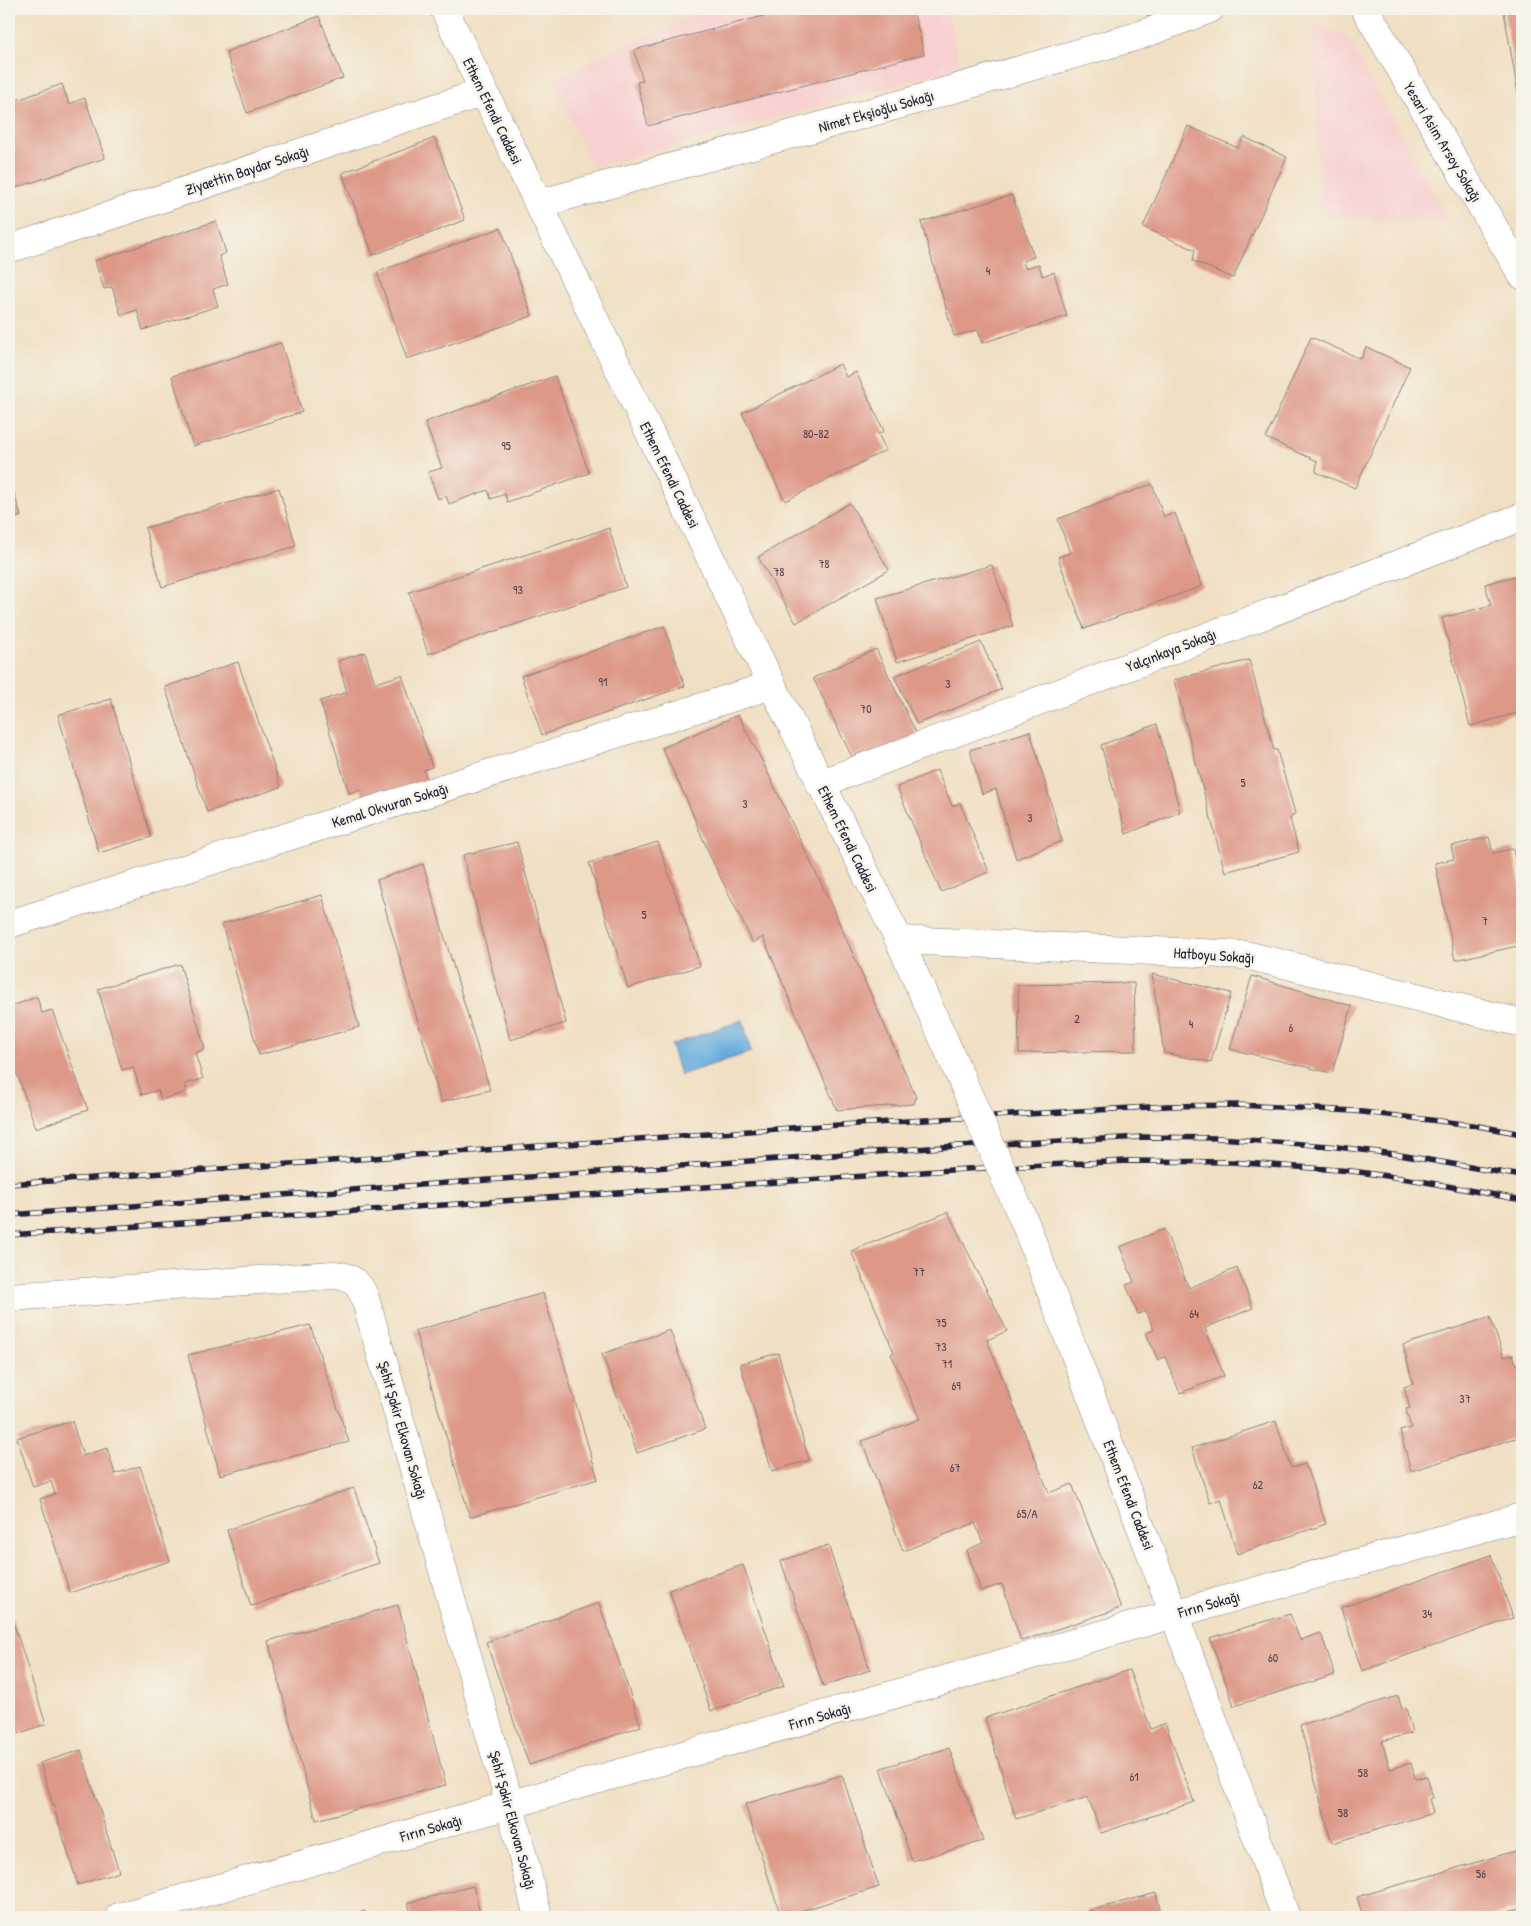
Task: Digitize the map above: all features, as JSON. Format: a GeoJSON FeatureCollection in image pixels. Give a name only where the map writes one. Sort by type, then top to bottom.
{"type":"FeatureCollection","features":[{"type":"Feature","properties":{"kind":"street","name":"Ethem Efendi Caddesi"},"geometry":{"type":"LineString","coordinates":[[444,9],[820,784],[899,940],[1025,1223],[1174,1614],[1286,1917]]}},
{"type":"Feature","properties":{"kind":"street","name":"Nimet Ekşioğlu Sokağı"},"geometry":{"type":"LineString","coordinates":[[538,204],[904,103],[1132,37],[1210,9]]}},
{"type":"Feature","properties":{"kind":"street","name":"Yesari Asim Arsoy Sokağı"},"geometry":{"type":"LineString","coordinates":[[1365,9],[1522,276]]}},
{"type":"Feature","properties":{"kind":"street","name":"Ziyaettin Baydar Sokağı"},"geometry":{"type":"LineString","coordinates":[[9,249],[484,92]]}},
{"type":"Feature","properties":{"kind":"street","name":"Yalçınkaya Sokağı"},"geometry":{"type":"LineString","coordinates":[[820,784],[1522,517]]}},
{"type":"Feature","properties":{"kind":"street","name":"Kemal Okvuran Sokağı"},"geometry":{"type":"LineString","coordinates":[[9,924],[772,685]]}},
{"type":"Feature","properties":{"kind":"street","name":"Hatboyu Sokağı"},"geometry":{"type":"LineString","coordinates":[[899,940],[1246,955],[1522,1023]]}},
{"type":"Feature","properties":{"kind":"street","name":"Şehit Şakir Elkovan Sokağı"},"geometry":{"type":"LineString","coordinates":[[9,1297],[334,1275],[348,1277],[358,1284],[365,1298],[510,1805],[538,1917]]}},
{"type":"Feature","properties":{"kind":"street","name":"Fırın Sokağı"},"geometry":{"type":"LineString","coordinates":[[118,1917],[1174,1614],[1522,1517]]}},
{"type":"Feature","properties":{"kind":"shaded area"},"geometry":{"type":"Polygon","coordinates":[[[710,9],[946,9],[961,67],[593,168],[552,78],[710,9]]]}},
{"type":"Feature","properties":{"kind":"shaded area"},"geometry":{"type":"Polygon","coordinates":[[[1313,24],[1346,36],[1450,223],[1319,216],[1313,24]]]}},
{"type":"Feature","properties":{"kind":"water"},"geometry":{"type":"Polygon","coordinates":[[[743,1020],[751,1052],[680,1075],[671,1045],[743,1020]]]}},
{"type":"Feature","properties":{"kind":"building"},"geometry":{"type":"Polygon","coordinates":[[[790,9],[907,9],[908,15],[914,13],[924,54],[648,126],[637,82],[643,81],[634,50],[790,9]]]}},
{"type":"Feature","properties":{"kind":"building"},"geometry":{"type":"Polygon","coordinates":[[[1145,9],[1175,9],[1150,20],[1145,9]]]}},
{"type":"Feature","properties":{"kind":"building"},"geometry":{"type":"Polygon","coordinates":[[[1521,9],[1522,111],[1504,12],[1521,9]]]}},
{"type":"Feature","properties":{"kind":"building"},"geometry":{"type":"Polygon","coordinates":[[[319,16],[343,78],[247,113],[226,52],[319,16]]]}},
{"type":"Feature","properties":{"kind":"building"},"geometry":{"type":"Polygon","coordinates":[[[62,84],[69,104],[85,98],[105,158],[9,190],[9,103],[62,84]]]}},
{"type":"Feature","properties":{"kind":"building"},"geometry":{"type":"Polygon","coordinates":[[[1188,126],[1238,148],[1244,137],[1287,157],[1233,278],[1193,261],[1195,250],[1143,227],[1188,126]]]}},
{"type":"Feature","properties":{"kind":"building"},"geometry":{"type":"Polygon","coordinates":[[[435,138],[465,220],[373,255],[342,173],[435,138]]]}},
{"type":"Feature","properties":{"kind":"building"},"geometry":{"type":"Polygon","coordinates":[[[1012,195],[1034,257],[1023,261],[1025,268],[1039,264],[1042,276],[1054,272],[1067,316],[982,343],[978,330],[954,336],[921,222],[1012,195]]]}},
{"type":"Feature","properties":{"kind":"building"},"geometry":{"type":"Polygon","coordinates":[[[216,221],[226,253],[219,256],[228,284],[213,289],[218,306],[143,330],[137,310],[121,315],[112,287],[104,289],[95,261],[216,221]]]}},
{"type":"Feature","properties":{"kind":"building"},"geometry":{"type":"Polygon","coordinates":[[[501,228],[532,316],[407,359],[377,272],[501,228]]]}},
{"type":"Feature","properties":{"kind":"building"},"geometry":{"type":"Polygon","coordinates":[[[1311,337],[1361,359],[1366,347],[1410,367],[1355,488],[1316,472],[1317,461],[1266,438],[1311,337]]]}},
{"type":"Feature","properties":{"kind":"building"},"geometry":{"type":"Polygon","coordinates":[[[281,343],[302,412],[193,446],[172,376],[281,343]]]}},
{"type":"Feature","properties":{"kind":"building"},"geometry":{"type":"Polygon","coordinates":[[[840,364],[846,377],[856,372],[884,431],[878,434],[886,450],[785,501],[742,413],[840,364]]]}},
{"type":"Feature","properties":{"kind":"building"},"geometry":{"type":"Polygon","coordinates":[[[555,376],[589,473],[507,502],[505,494],[491,499],[488,490],[449,504],[446,496],[438,499],[428,472],[442,468],[425,422],[555,376]]]}},
{"type":"Feature","properties":{"kind":"building"},"geometry":{"type":"Polygon","coordinates":[[[9,477],[21,516],[9,520],[9,477]]]}},
{"type":"Feature","properties":{"kind":"building"},"geometry":{"type":"Polygon","coordinates":[[[1152,484],[1164,517],[1175,513],[1202,586],[1084,629],[1058,557],[1070,553],[1058,519],[1152,484]]]}},
{"type":"Feature","properties":{"kind":"building"},"geometry":{"type":"Polygon","coordinates":[[[279,488],[296,546],[162,587],[145,528],[279,488]]]}},
{"type":"Feature","properties":{"kind":"building"},"geometry":{"type":"Polygon","coordinates":[[[850,503],[889,570],[796,623],[758,557],[850,503]]]}},
{"type":"Feature","properties":{"kind":"building"},"geometry":{"type":"Polygon","coordinates":[[[609,528],[626,587],[428,654],[409,592],[609,528]]]}},
{"type":"Feature","properties":{"kind":"building"},"geometry":{"type":"Polygon","coordinates":[[[992,565],[1013,626],[897,662],[877,598],[992,565]]]}},
{"type":"Feature","properties":{"kind":"building"},"geometry":{"type":"Polygon","coordinates":[[[1522,574],[1522,730],[1517,713],[1470,726],[1442,618],[1491,605],[1485,584],[1522,574]]]}},
{"type":"Feature","properties":{"kind":"building"},"geometry":{"type":"Polygon","coordinates":[[[664,626],[685,686],[542,735],[521,676],[664,626]]]}},
{"type":"Feature","properties":{"kind":"building"},"geometry":{"type":"Polygon","coordinates":[[[981,642],[1002,689],[917,724],[894,676],[981,642]]]}},
{"type":"Feature","properties":{"kind":"building"},"geometry":{"type":"Polygon","coordinates":[[[876,649],[919,739],[857,767],[813,678],[876,649]]]}},
{"type":"Feature","properties":{"kind":"building"},"geometry":{"type":"Polygon","coordinates":[[[365,652],[375,683],[402,675],[432,767],[424,770],[427,780],[364,800],[361,790],[349,793],[320,701],[347,692],[338,661],[365,652]]]}},
{"type":"Feature","properties":{"kind":"building"},"geometry":{"type":"Polygon","coordinates":[[[1249,660],[1274,750],[1277,750],[1295,813],[1290,819],[1299,852],[1225,872],[1174,680],[1249,660]]]}},
{"type":"Feature","properties":{"kind":"building"},"geometry":{"type":"Polygon","coordinates":[[[238,662],[281,787],[207,812],[165,687],[238,662]]]}},
{"type":"Feature","properties":{"kind":"building"},"geometry":{"type":"Polygon","coordinates":[[[111,699],[151,837],[99,853],[58,715],[111,699]]]}},
{"type":"Feature","properties":{"kind":"building"},"geometry":{"type":"Polygon","coordinates":[[[738,715],[830,902],[916,1097],[914,1104],[837,1110],[763,937],[753,943],[710,856],[686,798],[662,748],[738,715]]]}},
{"type":"Feature","properties":{"kind":"building"},"geometry":{"type":"Polygon","coordinates":[[[1157,724],[1180,812],[1126,834],[1101,745],[1157,724]]]}},
{"type":"Feature","properties":{"kind":"building"},"geometry":{"type":"Polygon","coordinates":[[[1030,731],[1062,841],[1016,859],[996,789],[982,794],[970,750],[1030,731]]]}},
{"type":"Feature","properties":{"kind":"building"},"geometry":{"type":"Polygon","coordinates":[[[937,770],[952,806],[960,803],[989,872],[941,892],[897,787],[937,770]]]}},
{"type":"Feature","properties":{"kind":"building"},"geometry":{"type":"Polygon","coordinates":[[[1489,837],[1493,853],[1513,849],[1522,894],[1522,945],[1455,960],[1435,863],[1454,859],[1451,846],[1489,837]]]}},
{"type":"Feature","properties":{"kind":"building"},"geometry":{"type":"Polygon","coordinates":[[[517,842],[566,1023],[510,1040],[463,855],[517,842]]]}},
{"type":"Feature","properties":{"kind":"building"},"geometry":{"type":"Polygon","coordinates":[[[658,842],[700,966],[628,988],[589,863],[658,842]]]}},
{"type":"Feature","properties":{"kind":"building"},"geometry":{"type":"Polygon","coordinates":[[[423,864],[490,1090],[441,1102],[377,880],[423,864]]]}},
{"type":"Feature","properties":{"kind":"building"},"geometry":{"type":"Polygon","coordinates":[[[322,895],[359,1027],[259,1055],[222,924],[322,895]]]}},
{"type":"Feature","properties":{"kind":"building"},"geometry":{"type":"Polygon","coordinates":[[[180,964],[205,1049],[195,1053],[203,1079],[185,1084],[187,1092],[161,1100],[158,1090],[142,1095],[133,1067],[122,1070],[98,989],[180,964]]]}},
{"type":"Feature","properties":{"kind":"building"},"geometry":{"type":"Polygon","coordinates":[[[1152,974],[1231,993],[1211,1062],[1164,1053],[1152,974]]]}},
{"type":"Feature","properties":{"kind":"building"},"geometry":{"type":"Polygon","coordinates":[[[1252,976],[1352,1006],[1332,1073],[1230,1049],[1252,976]]]}},
{"type":"Feature","properties":{"kind":"building"},"geometry":{"type":"Polygon","coordinates":[[[1134,983],[1136,1051],[1019,1053],[1018,985],[1134,983]]]}},
{"type":"Feature","properties":{"kind":"building"},"geometry":{"type":"Polygon","coordinates":[[[37,997],[42,1013],[52,1010],[88,1110],[36,1128],[9,1051],[9,1007],[37,997]]]}},
{"type":"Feature","properties":{"kind":"building"},"geometry":{"type":"Polygon","coordinates":[[[948,1212],[1007,1331],[987,1340],[1049,1493],[1072,1484],[1121,1608],[1021,1641],[1002,1584],[981,1591],[967,1550],[983,1543],[975,1523],[903,1551],[862,1441],[920,1419],[891,1354],[894,1352],[851,1251],[948,1212]]]}},
{"type":"Feature","properties":{"kind":"building"},"geometry":{"type":"Polygon","coordinates":[[[1164,1229],[1189,1288],[1237,1268],[1253,1308],[1205,1328],[1224,1376],[1180,1393],[1165,1357],[1158,1360],[1146,1333],[1154,1330],[1146,1311],[1138,1314],[1126,1285],[1134,1282],[1120,1247],[1164,1229]]]}},
{"type":"Feature","properties":{"kind":"building"},"geometry":{"type":"Polygon","coordinates":[[[543,1293],[598,1479],[470,1517],[415,1331],[543,1293]]]}},
{"type":"Feature","properties":{"kind":"building"},"geometry":{"type":"Polygon","coordinates":[[[1490,1317],[1504,1357],[1513,1355],[1520,1374],[1522,1374],[1522,1436],[1411,1471],[1400,1431],[1411,1428],[1406,1409],[1410,1408],[1404,1387],[1413,1384],[1403,1345],[1490,1317]]]}},
{"type":"Feature","properties":{"kind":"building"},"geometry":{"type":"Polygon","coordinates":[[[310,1325],[349,1442],[220,1475],[188,1355],[310,1325]]]}},
{"type":"Feature","properties":{"kind":"building"},"geometry":{"type":"Polygon","coordinates":[[[670,1330],[705,1429],[637,1453],[602,1354],[670,1330]]]}},
{"type":"Feature","properties":{"kind":"building"},"geometry":{"type":"Polygon","coordinates":[[[778,1353],[809,1460],[772,1471],[740,1364],[778,1353]]]}},
{"type":"Feature","properties":{"kind":"building"},"geometry":{"type":"Polygon","coordinates":[[[72,1421],[83,1456],[107,1448],[115,1474],[140,1466],[170,1561],[70,1593],[40,1499],[55,1494],[51,1481],[33,1487],[17,1438],[72,1421]]]}},
{"type":"Feature","properties":{"kind":"building"},"geometry":{"type":"Polygon","coordinates":[[[1276,1421],[1291,1468],[1305,1464],[1326,1524],[1237,1554],[1221,1499],[1210,1503],[1192,1448],[1276,1421]]]}},
{"type":"Feature","properties":{"kind":"building"},"geometry":{"type":"Polygon","coordinates":[[[354,1488],[379,1563],[251,1606],[227,1530],[354,1488]]]}},
{"type":"Feature","properties":{"kind":"building"},"geometry":{"type":"Polygon","coordinates":[[[828,1545],[870,1670],[823,1686],[781,1561],[828,1545]]]}},
{"type":"Feature","properties":{"kind":"building"},"geometry":{"type":"Polygon","coordinates":[[[1491,1555],[1513,1618],[1362,1671],[1341,1608],[1491,1555]]]}},
{"type":"Feature","properties":{"kind":"building"},"geometry":{"type":"Polygon","coordinates":[[[743,1565],[784,1686],[711,1711],[669,1590],[743,1565]]]}},
{"type":"Feature","properties":{"kind":"building"},"geometry":{"type":"Polygon","coordinates":[[[599,1603],[641,1726],[529,1765],[486,1642],[599,1603]]]}},
{"type":"Feature","properties":{"kind":"building"},"geometry":{"type":"Polygon","coordinates":[[[398,1605],[446,1785],[316,1820],[268,1641],[398,1605]]]}},
{"type":"Feature","properties":{"kind":"building"},"geometry":{"type":"Polygon","coordinates":[[[9,1609],[46,1724],[9,1737],[9,1609]]]}},
{"type":"Feature","properties":{"kind":"building"},"geometry":{"type":"Polygon","coordinates":[[[1290,1614],[1300,1640],[1321,1633],[1335,1675],[1234,1706],[1210,1638],[1290,1614]]]}},
{"type":"Feature","properties":{"kind":"building"},"geometry":{"type":"Polygon","coordinates":[[[1129,1670],[1151,1729],[1165,1723],[1194,1802],[1101,1833],[1088,1797],[1016,1819],[985,1718],[1129,1670]]]}},
{"type":"Feature","properties":{"kind":"building"},"geometry":{"type":"Polygon","coordinates":[[[1398,1696],[1402,1709],[1406,1708],[1412,1733],[1382,1741],[1390,1769],[1411,1763],[1415,1779],[1427,1776],[1433,1798],[1429,1799],[1433,1813],[1332,1843],[1300,1725],[1398,1696]]]}},
{"type":"Feature","properties":{"kind":"building"},"geometry":{"type":"Polygon","coordinates":[[[949,1748],[983,1841],[912,1861],[881,1768],[949,1748]]]}},
{"type":"Feature","properties":{"kind":"building"},"geometry":{"type":"Polygon","coordinates":[[[81,1750],[119,1872],[78,1885],[40,1763],[81,1750]]]}},
{"type":"Feature","properties":{"kind":"building"},"geometry":{"type":"Polygon","coordinates":[[[842,1775],[879,1887],[781,1917],[745,1804],[842,1775]]]}},
{"type":"Feature","properties":{"kind":"building"},"geometry":{"type":"Polygon","coordinates":[[[1522,1849],[1522,1908],[1489,1917],[1363,1917],[1357,1897],[1522,1849]]]}},
{"type":"Feature","properties":{"kind":"building"},"geometry":{"type":"Polygon","coordinates":[[[473,1886],[481,1917],[412,1917],[408,1903],[473,1886]]]}},
{"type":"Feature","properties":{"kind":"building"},"geometry":{"type":"Polygon","coordinates":[[[1156,1893],[1162,1917],[1089,1917],[1088,1911],[1156,1893]]]}},
{"type":"Feature","properties":{"kind":"building"},"geometry":{"type":"Polygon","coordinates":[[[365,1911],[366,1917],[343,1917],[365,1911]]]}},
{"type":"Feature","properties":{"kind":"railway"},"geometry":{"type":"LineString","coordinates":[[9,1184],[805,1127],[1167,1106],[1238,1105],[1354,1111],[1473,1125],[1522,1134]]}},
{"type":"Feature","properties":{"kind":"railway"},"geometry":{"type":"LineString","coordinates":[[9,1215],[957,1146],[1144,1137],[1219,1138],[1329,1146],[1394,1154],[1522,1176]]}},
{"type":"Feature","properties":{"kind":"railway"},"geometry":{"type":"LineString","coordinates":[[9,1235],[966,1169],[1128,1161],[1232,1162],[1352,1171],[1415,1180],[1522,1200]]}}]}
